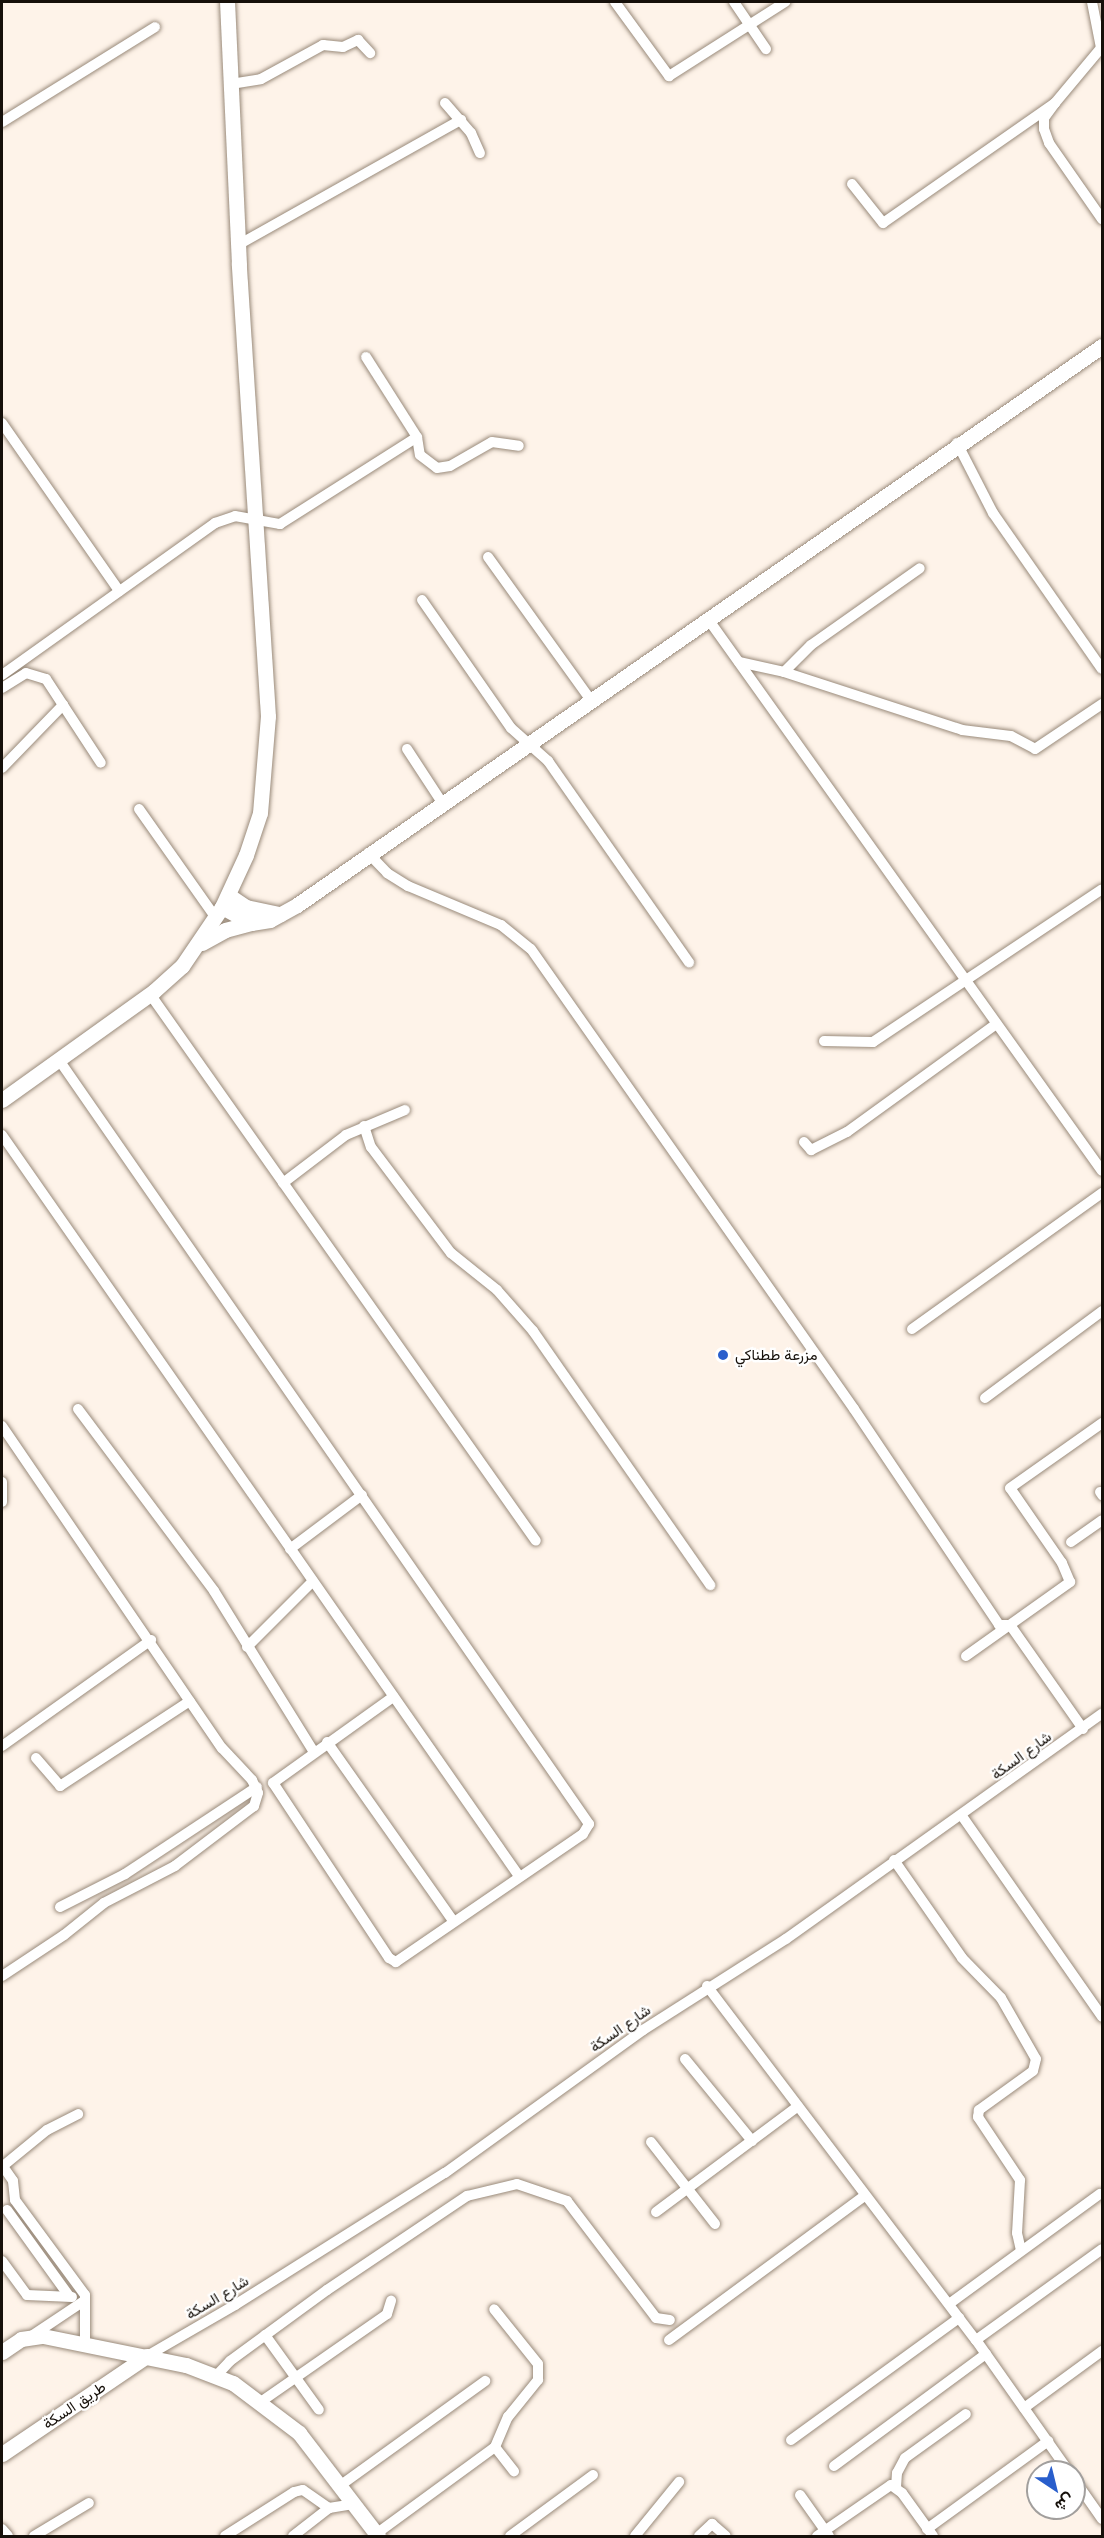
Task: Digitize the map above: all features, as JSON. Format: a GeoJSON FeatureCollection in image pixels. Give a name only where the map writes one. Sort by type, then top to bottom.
{"type":"FeatureCollection","features":[{"type":"Feature","properties":{"kind":"main road"},"geometry":{"type":"LineString","coordinates":[[2,1100],[150,994],[169,979],[200,944],[222,907],[253,836],[265,787],[268,716],[238,245],[227,2]]}},
{"type":"Feature","properties":{"kind":"main road"},"geometry":{"type":"LineString","coordinates":[[200,944],[225,930],[280,914],[708,619],[957,443],[1102,345]]}},
{"type":"Feature","properties":{"kind":"main road"},"geometry":{"type":"LineString","coordinates":[[222,907],[246,907],[280,914]]}},
{"type":"Feature","properties":{"kind":"main road"},"geometry":{"type":"LineString","coordinates":[[222,907],[251,923]]}},
{"type":"Feature","properties":{"kind":"main road"},"geometry":{"type":"LineString","coordinates":[[2,2352],[29,2337],[43,2336],[85,2346],[147,2356],[217,2375],[262,2401],[304,2438],[377,2535]]}},
{"type":"Feature","properties":{"kind":"main road","name":"طريق السكة"},"geometry":{"type":"LineString","coordinates":[[2,2454],[147,2356]]}},
{"type":"Feature","properties":{"kind":"street"},"geometry":{"type":"LineString","coordinates":[[615,2],[669,76],[785,2]]}},
{"type":"Feature","properties":{"kind":"street"},"geometry":{"type":"LineString","coordinates":[[734,2],[766,49]]}},
{"type":"Feature","properties":{"kind":"street"},"geometry":{"type":"LineString","coordinates":[[1092,2],[1101,48],[1044,118],[1045,136],[1102,219]]}},
{"type":"Feature","properties":{"kind":"street"},"geometry":{"type":"LineString","coordinates":[[2,122],[155,27]]}},
{"type":"Feature","properties":{"kind":"street"},"geometry":{"type":"LineString","coordinates":[[231,84],[272,75],[319,46],[343,47],[358,40],[369,52]]}},
{"type":"Feature","properties":{"kind":"street"},"geometry":{"type":"LineString","coordinates":[[445,103],[461,120],[480,153]]}},
{"type":"Feature","properties":{"kind":"street"},"geometry":{"type":"LineString","coordinates":[[852,184],[876,218],[887,221],[1055,103]]}},
{"type":"Feature","properties":{"kind":"street"},"geometry":{"type":"LineString","coordinates":[[238,245],[461,120]]}},
{"type":"Feature","properties":{"kind":"street"},"geometry":{"type":"LineString","coordinates":[[366,357],[417,437],[420,455],[436,468],[456,463],[492,442],[519,446]]}},
{"type":"Feature","properties":{"kind":"street"},"geometry":{"type":"LineString","coordinates":[[2,423],[119,591]]}},
{"type":"Feature","properties":{"kind":"street"},"geometry":{"type":"LineString","coordinates":[[2,675],[215,523],[235,516],[280,524],[417,437]]}},
{"type":"Feature","properties":{"kind":"street"},"geometry":{"type":"LineString","coordinates":[[957,443],[993,513],[1102,669]]}},
{"type":"Feature","properties":{"kind":"street"},"geometry":{"type":"LineString","coordinates":[[488,557],[590,699]]}},
{"type":"Feature","properties":{"kind":"street"},"geometry":{"type":"LineString","coordinates":[[784,672],[812,645],[920,568]]}},
{"type":"Feature","properties":{"kind":"street"},"geometry":{"type":"LineString","coordinates":[[422,600],[505,719],[548,761],[689,962]]}},
{"type":"Feature","properties":{"kind":"street"},"geometry":{"type":"LineString","coordinates":[[708,619],[1102,1171]]}},
{"type":"Feature","properties":{"kind":"street"},"geometry":{"type":"LineString","coordinates":[[739,662],[784,672],[962,730],[1011,736],[1035,748],[1102,704]]}},
{"type":"Feature","properties":{"kind":"street"},"geometry":{"type":"LineString","coordinates":[[2,688],[19,675],[38,675],[46,679],[101,764]]}},
{"type":"Feature","properties":{"kind":"street"},"geometry":{"type":"LineString","coordinates":[[2,768],[63,705]]}},
{"type":"Feature","properties":{"kind":"street"},"geometry":{"type":"LineString","coordinates":[[407,749],[441,801]]}},
{"type":"Feature","properties":{"kind":"street"},"geometry":{"type":"LineString","coordinates":[[140,809],[222,907]]}},
{"type":"Feature","properties":{"kind":"street"},"geometry":{"type":"LineString","coordinates":[[368,853],[402,882],[501,925],[531,949],[854,1409],[999,1625],[1010,1625]]}},
{"type":"Feature","properties":{"kind":"street"},"geometry":{"type":"LineString","coordinates":[[824,1041],[873,1042],[1102,890]]}},
{"type":"Feature","properties":{"kind":"street"},"geometry":{"type":"LineString","coordinates":[[150,994],[536,1540]]}},
{"type":"Feature","properties":{"kind":"street"},"geometry":{"type":"LineString","coordinates":[[804,1142],[811,1150],[847,1132],[996,1024]]}},
{"type":"Feature","properties":{"kind":"street"},"geometry":{"type":"LineString","coordinates":[[59,1060],[589,1824],[583,1834],[398,1961],[389,1958],[273,1786],[274,1780],[393,1697]]}},
{"type":"Feature","properties":{"kind":"street"},"geometry":{"type":"LineString","coordinates":[[283,1183],[346,1135],[405,1110]]}},
{"type":"Feature","properties":{"kind":"street"},"geometry":{"type":"LineString","coordinates":[[364,1126],[370,1146],[452,1253],[497,1290],[533,1331],[710,1585]]}},
{"type":"Feature","properties":{"kind":"street"},"geometry":{"type":"LineString","coordinates":[[2,1135],[519,1876]]}},
{"type":"Feature","properties":{"kind":"street"},"geometry":{"type":"LineString","coordinates":[[912,1329],[1102,1193]]}},
{"type":"Feature","properties":{"kind":"street"},"geometry":{"type":"LineString","coordinates":[[985,1398],[1102,1311]]}},
{"type":"Feature","properties":{"kind":"street"},"geometry":{"type":"LineString","coordinates":[[78,1409],[174,1534],[314,1752]]}},
{"type":"Feature","properties":{"kind":"street"},"geometry":{"type":"LineString","coordinates":[[966,1656],[1070,1581],[1062,1563],[1010,1488],[1102,1423]]}},
{"type":"Feature","properties":{"kind":"street"},"geometry":{"type":"LineString","coordinates":[[2,1426],[151,1640],[190,1701],[256,1787],[254,1806],[185,1856],[175,1866],[116,1897],[2,1976]]}},
{"type":"Feature","properties":{"kind":"street"},"geometry":{"type":"LineString","coordinates":[[2,1482],[2,1502]]}},
{"type":"Feature","properties":{"kind":"street"},"geometry":{"type":"LineString","coordinates":[[290,1549],[362,1495]]}},
{"type":"Feature","properties":{"kind":"street"},"geometry":{"type":"LineString","coordinates":[[1071,1542],[1102,1520]]}},
{"type":"Feature","properties":{"kind":"street"},"geometry":{"type":"LineString","coordinates":[[247,1647],[313,1581]]}},
{"type":"Feature","properties":{"kind":"street"},"geometry":{"type":"LineString","coordinates":[[1010,1625],[1080,1724]]}},
{"type":"Feature","properties":{"kind":"street"},"geometry":{"type":"LineString","coordinates":[[2,1746],[151,1640]]}},
{"type":"Feature","properties":{"kind":"street"},"geometry":{"type":"LineString","coordinates":[[36,1758],[60,1786],[190,1701]]}},
{"type":"Feature","properties":{"kind":"street","name":"شارع السكة"},"geometry":{"type":"LineString","coordinates":[[147,2356],[236,2305],[445,2173],[707,1986],[786,1939],[894,1860],[962,1816],[1080,1724],[1102,1714]]}},
{"type":"Feature","properties":{"kind":"street"},"geometry":{"type":"LineString","coordinates":[[327,1743],[454,1922]]}},
{"type":"Feature","properties":{"kind":"street"},"geometry":{"type":"LineString","coordinates":[[60,1907],[108,1884],[176,1842],[256,1787]]}},
{"type":"Feature","properties":{"kind":"street"},"geometry":{"type":"LineString","coordinates":[[962,1816],[1102,2017]]}},
{"type":"Feature","properties":{"kind":"street"},"geometry":{"type":"LineString","coordinates":[[176,1842],[185,1856]]}},
{"type":"Feature","properties":{"kind":"street"},"geometry":{"type":"LineString","coordinates":[[894,1860],[962,1958],[1001,1998],[1036,2060],[1033,2071],[979,2110],[978,2117],[1020,2180],[1017,2234],[1021,2251]]}},
{"type":"Feature","properties":{"kind":"street"},"geometry":{"type":"LineString","coordinates":[[108,1884],[116,1897]]}},
{"type":"Feature","properties":{"kind":"street"},"geometry":{"type":"LineString","coordinates":[[707,1986],[864,2196],[960,2318],[1061,2460]]}},
{"type":"Feature","properties":{"kind":"street"},"geometry":{"type":"LineString","coordinates":[[685,2059],[752,2141]]}},
{"type":"Feature","properties":{"kind":"street"},"geometry":{"type":"LineString","coordinates":[[656,2212],[798,2106]]}},
{"type":"Feature","properties":{"kind":"street"},"geometry":{"type":"LineString","coordinates":[[78,2114],[47,2130],[2,2165],[13,2181],[15,2200],[85,2295],[85,2346]]}},
{"type":"Feature","properties":{"kind":"street"},"geometry":{"type":"LineString","coordinates":[[651,2142],[714,2224]]}},
{"type":"Feature","properties":{"kind":"street"},"geometry":{"type":"LineString","coordinates":[[217,2375],[265,2335],[467,2196],[517,2184],[567,2201],[656,2318],[670,2320]]}},
{"type":"Feature","properties":{"kind":"street"},"geometry":{"type":"LineString","coordinates":[[949,2304],[1100,2194]]}},
{"type":"Feature","properties":{"kind":"street"},"geometry":{"type":"LineString","coordinates":[[669,2340],[864,2196]]}},
{"type":"Feature","properties":{"kind":"street"},"geometry":{"type":"LineString","coordinates":[[7,2210],[69,2296]]}},
{"type":"Feature","properties":{"kind":"street"},"geometry":{"type":"LineString","coordinates":[[976,2340],[1102,2249]]}},
{"type":"Feature","properties":{"kind":"street"},"geometry":{"type":"LineString","coordinates":[[2,2261],[27,2295],[69,2296],[84,2301]]}},
{"type":"Feature","properties":{"kind":"street"},"geometry":{"type":"LineString","coordinates":[[29,2337],[84,2301]]}},
{"type":"Feature","properties":{"kind":"street"},"geometry":{"type":"LineString","coordinates":[[262,2401],[387,2313],[391,2301]]}},
{"type":"Feature","properties":{"kind":"street"},"geometry":{"type":"LineString","coordinates":[[377,2535],[495,2447],[508,2417],[538,2380],[540,2370],[494,2309]]}},
{"type":"Feature","properties":{"kind":"street"},"geometry":{"type":"LineString","coordinates":[[791,2440],[960,2318]]}},
{"type":"Feature","properties":{"kind":"street"},"geometry":{"type":"LineString","coordinates":[[265,2335],[319,2410]]}},
{"type":"Feature","properties":{"kind":"street"},"geometry":{"type":"LineString","coordinates":[[1024,2408],[1102,2351]]}},
{"type":"Feature","properties":{"kind":"street"},"geometry":{"type":"LineString","coordinates":[[834,2466],[986,2354]]}},
{"type":"Feature","properties":{"kind":"street"},"geometry":{"type":"LineString","coordinates":[[341,2485],[485,2381]]}},
{"type":"Feature","properties":{"kind":"street"},"geometry":{"type":"LineString","coordinates":[[966,2415],[905,2458],[897,2473],[896,2487],[930,2533],[1048,2441]]}},
{"type":"Feature","properties":{"kind":"street"},"geometry":{"type":"LineString","coordinates":[[495,2447],[514,2471]]}},
{"type":"Feature","properties":{"kind":"street"},"geometry":{"type":"LineString","coordinates":[[510,2536],[593,2475]]}},
{"type":"Feature","properties":{"kind":"street"},"geometry":{"type":"LineString","coordinates":[[634,2536],[679,2482]]}},
{"type":"Feature","properties":{"kind":"street"},"geometry":{"type":"LineString","coordinates":[[800,2495],[823,2535],[885,2488],[896,2487]]}},
{"type":"Feature","properties":{"kind":"street"},"geometry":{"type":"LineString","coordinates":[[231,2535],[303,2490],[329,2508]]}},
{"type":"Feature","properties":{"kind":"street"},"geometry":{"type":"LineString","coordinates":[[1086,2496],[1102,2519]]}},
{"type":"Feature","properties":{"kind":"street"},"geometry":{"type":"LineString","coordinates":[[34,2536],[89,2503]]}},
{"type":"Feature","properties":{"kind":"street"},"geometry":{"type":"LineString","coordinates":[[293,2536],[329,2508],[355,2504]]}},
{"type":"Feature","properties":{"kind":"street"},"geometry":{"type":"LineString","coordinates":[[699,2536],[712,2524],[726,2536]]}},
{"type":"Feature","properties":{"kind":"street"},"geometry":{"type":"LineString","coordinates":[[2,2529],[8,2536]]}},
{"type":"Feature","properties":{"kind":"place","name":"مزرعة ططناكي"},"geometry":{"type":"Point","coordinates":[723,1355]}}]}
